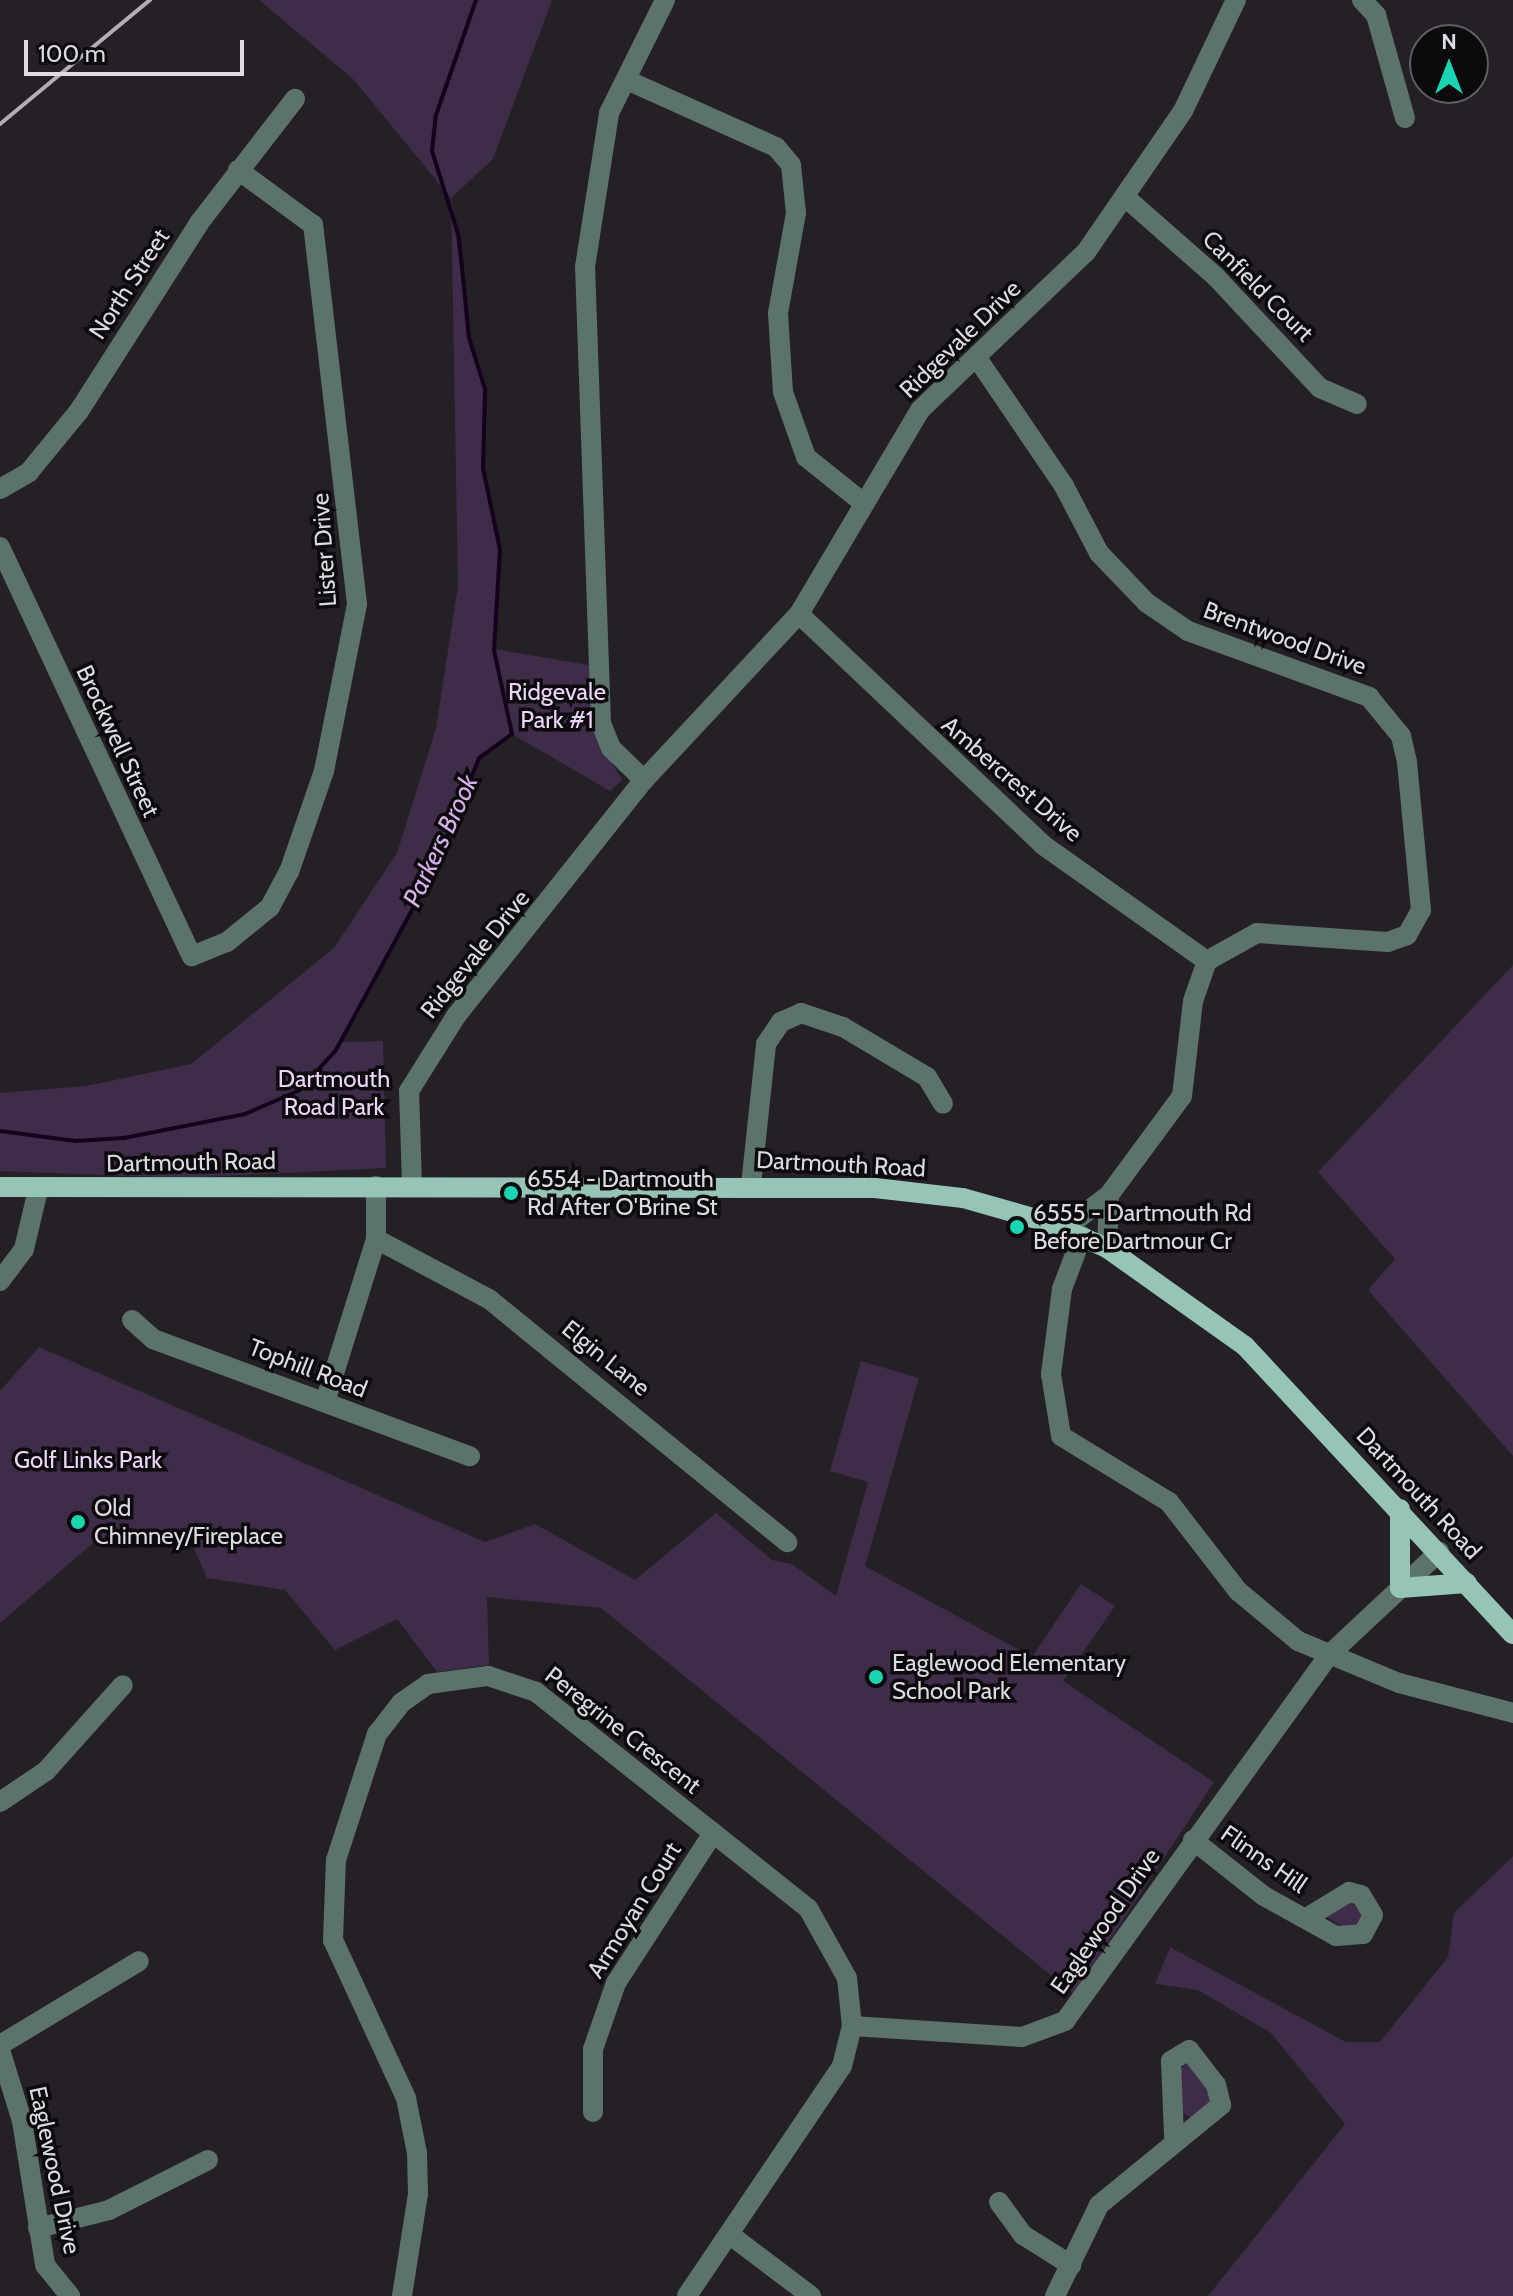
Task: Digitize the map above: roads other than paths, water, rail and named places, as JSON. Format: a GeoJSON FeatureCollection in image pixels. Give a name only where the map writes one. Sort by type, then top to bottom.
{"type":"FeatureCollection","features":[{"type":"Feature","properties":{"kind":"main road","name":"Dartmouth Road"},"geometry":{"type":"LineString","coordinates":[[0,1187],[38,1190],[751,1185],[963,1198],[1073,1233],[1107,1248],[1245,1346],[1400,1509],[1513,1634]]}},
{"type":"Feature","properties":{"kind":"main road"},"geometry":{"type":"LineString","coordinates":[[1400,1509],[1400,1588],[1467,1583]]}},
{"type":"Feature","properties":{"kind":"street"},"geometry":{"type":"LineString","coordinates":[[644,780],[611,748],[601,723],[585,267],[609,113],[629,81],[665,0]]}},
{"type":"Feature","properties":{"kind":"street","name":"Ridgevale Drive"},"geometry":{"type":"LineString","coordinates":[[412,1185],[409,1091],[424,1063],[644,780],[799,614],[861,501],[920,410],[1086,252],[1195,88],[1236,0]]}},
{"type":"Feature","properties":{"kind":"street"},"geometry":{"type":"LineString","coordinates":[[1362,0],[1376,15],[1405,118]]}},
{"type":"Feature","properties":{"kind":"street"},"geometry":{"type":"LineString","coordinates":[[629,81],[776,147],[791,165],[796,213],[778,313],[783,392],[806,457],[861,501]]}},
{"type":"Feature","properties":{"kind":"street","name":"North Street"},"geometry":{"type":"LineString","coordinates":[[0,489],[29,472],[79,411],[238,170],[295,99]]}},
{"type":"Feature","properties":{"kind":"street","name":"Lister Drive"},"geometry":{"type":"LineString","coordinates":[[192,956],[227,942],[270,907],[289,872],[324,771],[357,604],[313,225],[238,170]]}},
{"type":"Feature","properties":{"kind":"street","name":"Canfield Court"},"geometry":{"type":"LineString","coordinates":[[1125,197],[1216,277],[1320,388],[1357,404]]}},
{"type":"Feature","properties":{"kind":"street","name":"Brentwood Drive"},"geometry":{"type":"LineString","coordinates":[[977,358],[1064,486],[1099,553],[1147,603],[1188,631],[1369,697],[1401,736],[1421,910],[1407,935],[1388,942],[1257,933],[1207,961]]}},
{"type":"Feature","properties":{"kind":"street","name":"Brockwell Street"},"geometry":{"type":"LineString","coordinates":[[0,547],[192,956]]}},
{"type":"Feature","properties":{"kind":"street","name":"Ambercrest Drive"},"geometry":{"type":"LineString","coordinates":[[799,614],[1043,845],[1207,961]]}},
{"type":"Feature","properties":{"kind":"street"},"geometry":{"type":"LineString","coordinates":[[1207,961],[1193,1001],[1182,1096],[1109,1195],[1073,1233],[1051,1374],[1061,1436],[1169,1502],[1270,1623],[1329,1655],[1399,1683],[1513,1713]]}},
{"type":"Feature","properties":{"kind":"street"},"geometry":{"type":"LineString","coordinates":[[751,1185],[766,1044],[781,1022],[801,1013],[843,1027],[927,1077],[943,1104]]}},
{"type":"Feature","properties":{"kind":"street"},"geometry":{"type":"LineString","coordinates":[[325,1402],[376,1239],[376,1186]]}},
{"type":"Feature","properties":{"kind":"street"},"geometry":{"type":"LineString","coordinates":[[0,1281],[24,1249],[38,1190]]}},
{"type":"Feature","properties":{"kind":"street"},"geometry":{"type":"LineString","coordinates":[[1107,1248],[1109,1195]]}},
{"type":"Feature","properties":{"kind":"street","name":"Elgin Lane"},"geometry":{"type":"LineString","coordinates":[[376,1239],[489,1299],[787,1542]]}},
{"type":"Feature","properties":{"kind":"street","name":"Tophill Road"},"geometry":{"type":"LineString","coordinates":[[132,1320],[153,1339],[470,1456]]}},
{"type":"Feature","properties":{"kind":"street","name":"Eaglewood Drive"},"geometry":{"type":"LineString","coordinates":[[852,2026],[1022,2037],[1065,2021],[1108,1970],[1193,1840],[1329,1655],[1439,1552]]}},
{"type":"Feature","properties":{"kind":"street","name":"Peregrine Crescent"},"geometry":{"type":"LineString","coordinates":[[402,2296],[418,2194],[417,2153],[406,2098],[347,1978],[332,1928],[336,1860],[377,1734],[428,1684],[511,1678],[808,1908],[827,1933],[847,1978],[852,2026]]}},
{"type":"Feature","properties":{"kind":"street"},"geometry":{"type":"LineString","coordinates":[[0,1802],[46,1771],[123,1685]]}},
{"type":"Feature","properties":{"kind":"street","name":"Armoyan Court"},"geometry":{"type":"LineString","coordinates":[[593,2112],[593,2049],[616,1983],[713,1833]]}},
{"type":"Feature","properties":{"kind":"street","name":"Flinns Hill"},"geometry":{"type":"LineString","coordinates":[[1193,1840],[1264,1896],[1308,1917]]}},
{"type":"Feature","properties":{"kind":"street"},"geometry":{"type":"LineString","coordinates":[[0,2048],[139,1961]]}},
{"type":"Feature","properties":{"kind":"street"},"geometry":{"type":"LineString","coordinates":[[687,2296],[733,2237],[842,2066],[852,2026]]}},
{"type":"Feature","properties":{"kind":"street","name":"Eaglewood Drive"},"geometry":{"type":"LineString","coordinates":[[0,2048],[22,2121],[45,2265],[70,2296]]}},
{"type":"Feature","properties":{"kind":"street"},"geometry":{"type":"LineString","coordinates":[[1055,2296],[1099,2205],[1174,2137]]}},
{"type":"Feature","properties":{"kind":"street"},"geometry":{"type":"LineString","coordinates":[[38,2228],[109,2210],[208,2160]]}},
{"type":"Feature","properties":{"kind":"street"},"geometry":{"type":"LineString","coordinates":[[999,2202],[1023,2235],[1071,2265]]}},
{"type":"Feature","properties":{"kind":"street"},"geometry":{"type":"LineString","coordinates":[[733,2237],[811,2296]]}},
{"type":"Feature","properties":{"kind":"waterway","name":"Parkers Brook"},"geometry":{"type":"LineString","coordinates":[[0,1131],[75,1141],[124,1138],[245,1114],[300,1090],[336,1050],[433,871],[479,758],[512,734],[494,650],[500,550],[483,468],[485,389],[469,338],[459,237],[432,151],[436,115],[476,0]]}},
{"type":"Feature","properties":{"kind":"railway"},"geometry":{"type":"LineString","coordinates":[[0,124],[150,0]]}},
{"type":"Feature","properties":{"kind":"place","name":"6554 - Dartmouth Rd After O'Brine St"},"geometry":{"type":"Point","coordinates":[511,1193]}},
{"type":"Feature","properties":{"kind":"place","name":"6555 - Dartmouth Rd Before Dartmour Cr"},"geometry":{"type":"Point","coordinates":[1017,1227]}},
{"type":"Feature","properties":{"kind":"place","name":"Old Chimney/Fireplace"},"geometry":{"type":"Point","coordinates":[78,1522]}},
{"type":"Feature","properties":{"kind":"place","name":"Eaglewood Elementary School Park"},"geometry":{"type":"Point","coordinates":[876,1677]}},
{"type":"Feature","properties":{"kind":"park label","name":"Ridgevale Park #1"},"geometry":{"type":"Point","coordinates":[557,706]}},
{"type":"Feature","properties":{"kind":"park label","name":"Dartmouth Road Park"},"geometry":{"type":"Point","coordinates":[334,1093]}},
{"type":"Feature","properties":{"kind":"park label","name":"Golf Links Park"},"geometry":{"type":"Point","coordinates":[88,1460]}}]}
